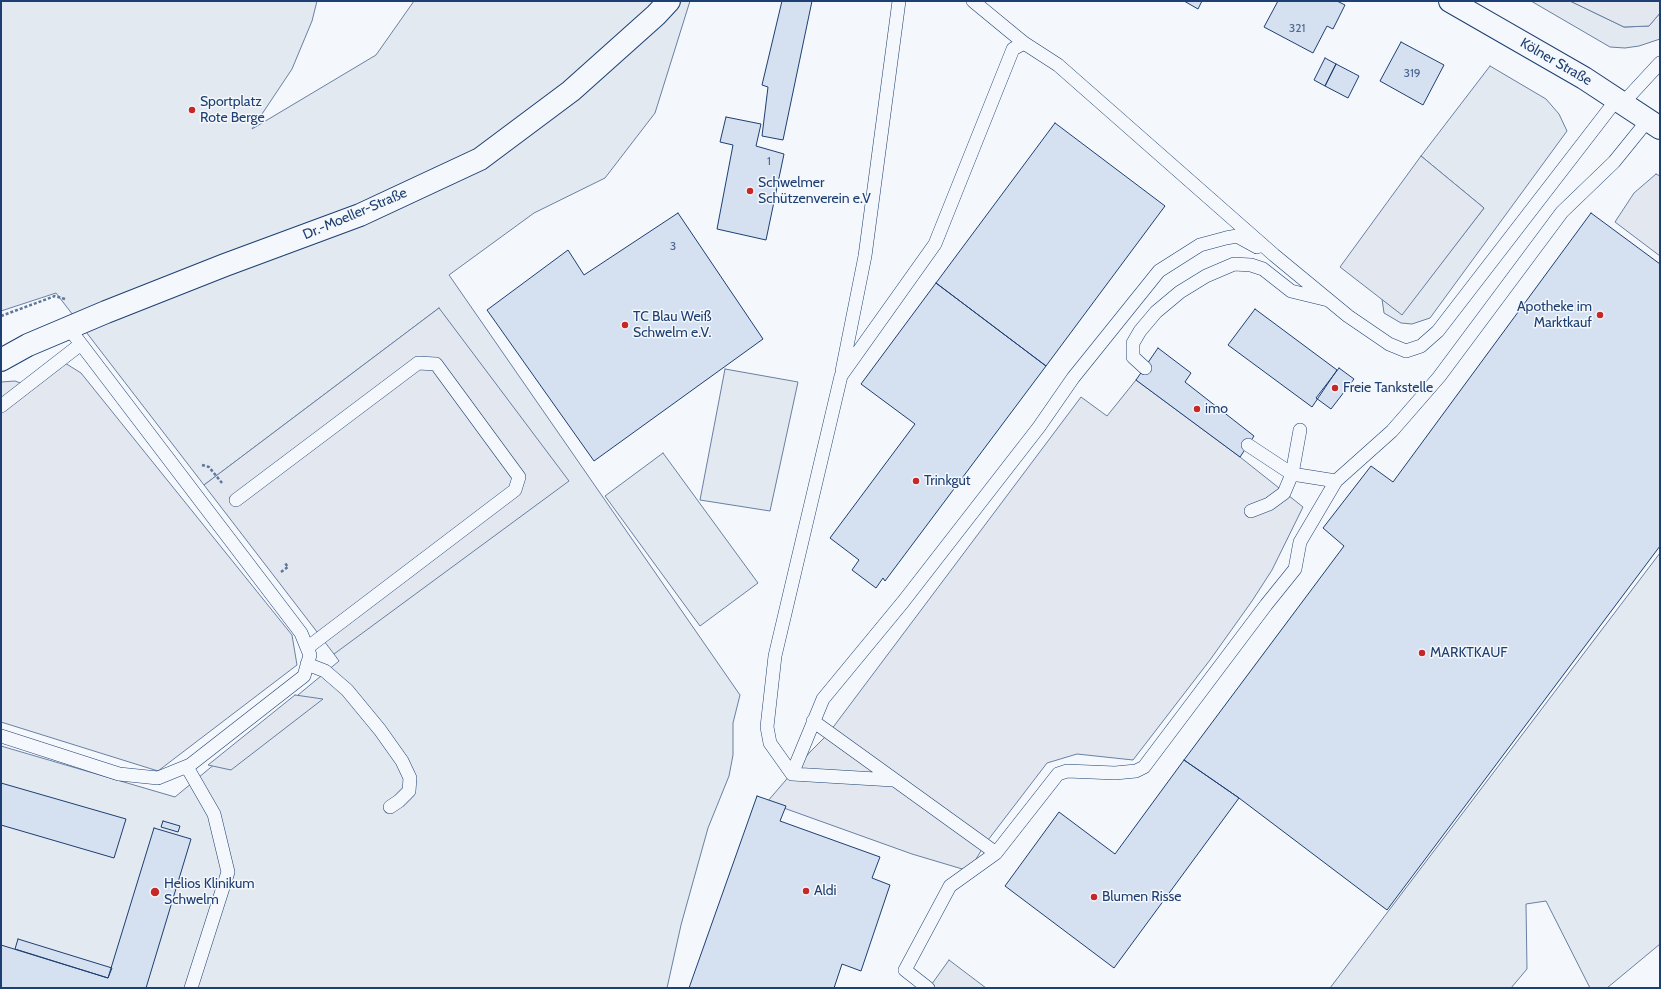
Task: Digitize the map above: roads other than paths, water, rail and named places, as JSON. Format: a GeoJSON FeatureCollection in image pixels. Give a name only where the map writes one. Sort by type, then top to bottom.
{"type":"FeatureCollection","features":[{"type":"Feature","properties":{"kind":"street","name":"Dr.-Moeller-Straße"},"geometry":{"type":"LineString","coordinates":[[1,360],[75,336],[225,265],[360,215],[480,159],[570,91],[656,15],[669,1]]}},
{"type":"Feature","properties":{"kind":"street","name":"Kölner Straße"},"geometry":{"type":"LineString","coordinates":[[1450,1],[1620,101],[1654,124]]}},
{"type":"Feature","properties":{"kind":"lane"},"geometry":{"type":"LineString","coordinates":[[792,774],[770,743],[767,727],[775,656],[841,376],[865,256],[899,1]]}},
{"type":"Feature","properties":{"kind":"lane"},"geometry":{"type":"LineString","coordinates":[[973,1],[1024,43],[1058,65],[1274,255],[1331,300],[1348,316],[1389,344],[1406,351],[1421,346],[1438,331],[1510,236],[1620,101],[1660,63]]}},
{"type":"Feature","properties":{"kind":"lane"},"geometry":{"type":"LineString","coordinates":[[841,376],[934,244],[1013,49],[1024,43]]}},
{"type":"Feature","properties":{"kind":"lane"},"geometry":{"type":"LineString","coordinates":[[928,988],[905,970],[950,886],[996,853],[1058,774],[1066,771],[1115,773],[1136,771],[1144,767],[1266,605],[1295,569],[1300,542],[1336,481],[1392,431],[1439,377],[1562,212],[1654,124]]}},
{"type":"Feature","properties":{"kind":"lane"},"geometry":{"type":"LineString","coordinates":[[792,774],[823,699],[903,602],[1034,433],[1073,378],[1159,271],[1200,245],[1237,236],[1274,255]]}},
{"type":"Feature","properties":{"kind":"lane"},"geometry":{"type":"LineString","coordinates":[[1145,368],[1133,357],[1133,343],[1140,331],[1156,312],[1180,292],[1206,276],[1234,264],[1251,265],[1263,268],[1291,291],[1331,300]]}},
{"type":"Feature","properties":{"kind":"lane"},"geometry":{"type":"LineString","coordinates":[[1,406],[75,336],[301,633],[310,655],[304,676],[187,767],[158,778],[119,774],[1,736]]}},
{"type":"Feature","properties":{"kind":"lane"},"geometry":{"type":"LineString","coordinates":[[236,500],[418,363],[436,364],[519,477],[515,490],[307,648]]}},
{"type":"Feature","properties":{"kind":"lane"},"geometry":{"type":"LineString","coordinates":[[1251,511],[1269,504],[1284,493],[1292,474],[1300,430]]}},
{"type":"Feature","properties":{"kind":"lane"},"geometry":{"type":"LineString","coordinates":[[1248,444],[1292,474],[1336,481]]}},
{"type":"Feature","properties":{"kind":"lane"},"geometry":{"type":"LineString","coordinates":[[307,664],[325,671],[347,690],[380,730],[402,761],[410,778],[409,791],[399,801],[390,806]]}},
{"type":"Feature","properties":{"kind":"lane"},"geometry":{"type":"LineString","coordinates":[[813,721],[996,853]]}},
{"type":"Feature","properties":{"kind":"lane"},"geometry":{"type":"LineString","coordinates":[[187,767],[214,814],[228,872],[191,988]]}},
{"type":"Feature","properties":{"kind":"lane"},"geometry":{"type":"LineString","coordinates":[[792,774],[893,780]]}},
{"type":"Feature","properties":{"kind":"place","name":"Sportplatz Rote Berge"},"geometry":{"type":"Point","coordinates":[192,110]}},
{"type":"Feature","properties":{"kind":"place","name":"Schwelmer Schützenverein e.V"},"geometry":{"type":"Point","coordinates":[750,191]}},
{"type":"Feature","properties":{"kind":"place","name":"Apotheke im Marktkauf"},"geometry":{"type":"Point","coordinates":[1600,315]}},
{"type":"Feature","properties":{"kind":"place","name":"TC Blau Weiß Schwelm e.V."},"geometry":{"type":"Point","coordinates":[625,325]}},
{"type":"Feature","properties":{"kind":"place","name":"Freie Tankstelle"},"geometry":{"type":"Point","coordinates":[1335,388]}},
{"type":"Feature","properties":{"kind":"place","name":"imo"},"geometry":{"type":"Point","coordinates":[1197,409]}},
{"type":"Feature","properties":{"kind":"place","name":"Trinkgut"},"geometry":{"type":"Point","coordinates":[916,481]}},
{"type":"Feature","properties":{"kind":"place","name":"MARKTKAUF"},"geometry":{"type":"Point","coordinates":[1422,653]}},
{"type":"Feature","properties":{"kind":"place","name":"Aldi"},"geometry":{"type":"Point","coordinates":[806,891]}},
{"type":"Feature","properties":{"kind":"place","name":"Helios Klinikum Schwelm"},"geometry":{"type":"Point","coordinates":[155,892]}},
{"type":"Feature","properties":{"kind":"place","name":"Blumen Risse"},"geometry":{"type":"Point","coordinates":[1094,897]}}]}
